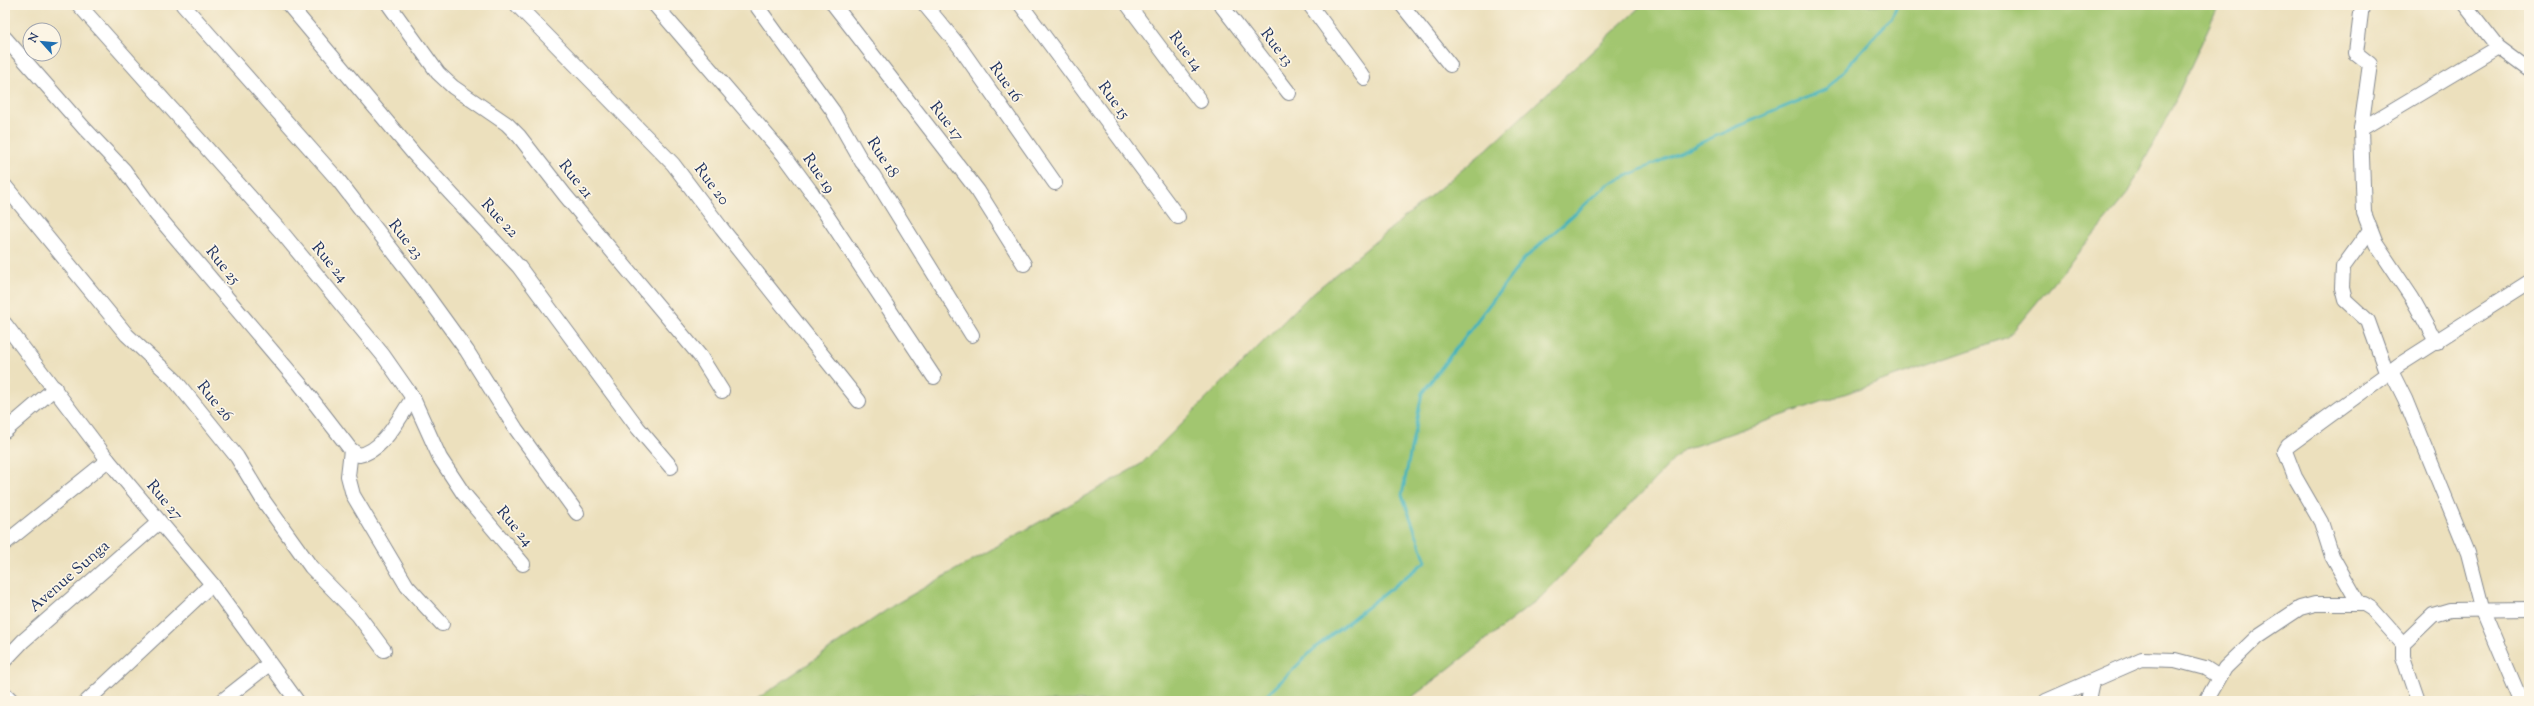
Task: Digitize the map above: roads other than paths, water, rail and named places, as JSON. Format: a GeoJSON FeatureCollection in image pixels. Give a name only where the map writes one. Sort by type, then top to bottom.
{"type":"FeatureCollection","features":[{"type":"Feature","properties":{"kind":"street","name":"Rue 24"},"geometry":{"type":"LineString","coordinates":[[79,5],[284,235],[383,355],[413,398],[440,458],[463,492],[523,564]]}},
{"type":"Feature","properties":{"kind":"street","name":"Rue 23"},"geometry":{"type":"LineString","coordinates":[[183,5],[339,181],[420,286],[467,351],[516,429],[577,513]]}},
{"type":"Feature","properties":{"kind":"street","name":"Rue 22"},"geometry":{"type":"LineString","coordinates":[[289,5],[414,154],[519,267],[638,428],[671,467]]}},
{"type":"Feature","properties":{"kind":"street","name":"Rue 21"},"geometry":{"type":"LineString","coordinates":[[389,5],[438,73],[453,87],[507,124],[519,136],[565,196],[700,356],[722,391]]}},
{"type":"Feature","properties":{"kind":"street","name":"Rue 20"},"geometry":{"type":"LineString","coordinates":[[517,5],[673,164],[859,401]]}},
{"type":"Feature","properties":{"kind":"street","name":"Rue 18"},"geometry":{"type":"LineString","coordinates":[[756,5],[843,127],[862,162],[873,175],[972,335]]}},
{"type":"Feature","properties":{"kind":"street","name":"Rue 17"},"geometry":{"type":"LineString","coordinates":[[834,5],[973,186],[1024,264]]}},
{"type":"Feature","properties":{"kind":"street","name":"Rue 16"},"geometry":{"type":"LineString","coordinates":[[925,5],[959,46],[1055,183]]}},
{"type":"Feature","properties":{"kind":"street","name":"Rue 15"},"geometry":{"type":"LineString","coordinates":[[1021,5],[1178,217]]}},
{"type":"Feature","properties":{"kind":"street","name":"Rue 14"},"geometry":{"type":"LineString","coordinates":[[1128,5],[1200,101]]}},
{"type":"Feature","properties":{"kind":"street","name":"Rue 13"},"geometry":{"type":"LineString","coordinates":[[1221,5],[1289,93]]}},
{"type":"Feature","properties":{"kind":"street"},"geometry":{"type":"LineString","coordinates":[[1310,5],[1364,78]]}},
{"type":"Feature","properties":{"kind":"street"},"geometry":{"type":"LineString","coordinates":[[1402,5],[1450,65]]}},
{"type":"Feature","properties":{"kind":"street"},"geometry":{"type":"LineString","coordinates":[[2362,5],[2356,52],[2370,64],[2362,128],[2362,196],[2364,213],[2370,230],[2383,256],[2412,298],[2437,343]]}},
{"type":"Feature","properties":{"kind":"street"},"geometry":{"type":"LineString","coordinates":[[2465,5],[2498,47],[2529,70]]}},
{"type":"Feature","properties":{"kind":"street","name":"Rue 19"},"geometry":{"type":"LineString","coordinates":[[663,7],[784,155],[812,193],[934,377]]}},
{"type":"Feature","properties":{"kind":"street","name":"Rue 25"},"geometry":{"type":"LineString","coordinates":[[5,38],[84,128],[124,170],[156,214],[300,384],[351,450]]}},
{"type":"Feature","properties":{"kind":"street"},"geometry":{"type":"LineString","coordinates":[[2362,128],[2498,47]]}},
{"type":"Feature","properties":{"kind":"street","name":"Rue 26"},"geometry":{"type":"LineString","coordinates":[[5,186],[127,335],[174,379],[237,457],[263,500],[311,567],[358,615],[384,650]]}},
{"type":"Feature","properties":{"kind":"street"},"geometry":{"type":"LineString","coordinates":[[2370,230],[2344,267],[2342,288],[2345,300],[2368,321],[2389,372],[2405,399],[2468,553],[2483,611],[2521,701]]}},
{"type":"Feature","properties":{"kind":"street"},"geometry":{"type":"LineString","coordinates":[[2358,602],[2332,556],[2321,522],[2294,477],[2285,451],[2288,446],[2389,372],[2437,343],[2529,282]]}},
{"type":"Feature","properties":{"kind":"street","name":"Rue 27"},"geometry":{"type":"LineString","coordinates":[[5,324],[55,388],[108,460],[212,584],[297,701]]}},
{"type":"Feature","properties":{"kind":"street"},"geometry":{"type":"LineString","coordinates":[[5,430],[55,388]]}},
{"type":"Feature","properties":{"kind":"street"},"geometry":{"type":"LineString","coordinates":[[413,398],[377,448],[360,455],[351,450],[348,476],[353,495],[407,586],[442,624]]}},
{"type":"Feature","properties":{"kind":"street"},"geometry":{"type":"LineString","coordinates":[[5,543],[108,460]]}},
{"type":"Feature","properties":{"kind":"street","name":"Avenue Sunga"},"geometry":{"type":"LineString","coordinates":[[5,660],[22,641],[160,522]]}},
{"type":"Feature","properties":{"kind":"street"},"geometry":{"type":"LineString","coordinates":[[86,701],[212,584]]}},
{"type":"Feature","properties":{"kind":"street"},"geometry":{"type":"LineString","coordinates":[[2206,701],[2225,668],[2258,636],[2300,608],[2315,604],[2358,602],[2372,609],[2403,644],[2403,657],[2418,701]]}},
{"type":"Feature","properties":{"kind":"street"},"geometry":{"type":"LineString","coordinates":[[2403,644],[2433,616],[2450,610],[2483,611],[2529,609]]}},
{"type":"Feature","properties":{"kind":"street"},"geometry":{"type":"LineString","coordinates":[[2046,701],[2142,659],[2175,660],[2205,668],[2219,677]]}},
{"type":"Feature","properties":{"kind":"street"},"geometry":{"type":"LineString","coordinates":[[222,701],[269,664]]}},
{"type":"Feature","properties":{"kind":"street"},"geometry":{"type":"LineString","coordinates":[[2088,701],[2092,682]]}},
{"type":"Feature","properties":{"kind":"street"},"geometry":{"type":"LineString","coordinates":[[5,694],[12,701]]}},
{"type":"Feature","properties":{"kind":"waterway"},"geometry":{"type":"LineString","coordinates":[[1261,701],[1316,647],[1426,561],[1402,495],[1422,393],[1524,259],[1607,185],[1727,131],[1827,89],[1892,17],[1897,5]]}}]}
